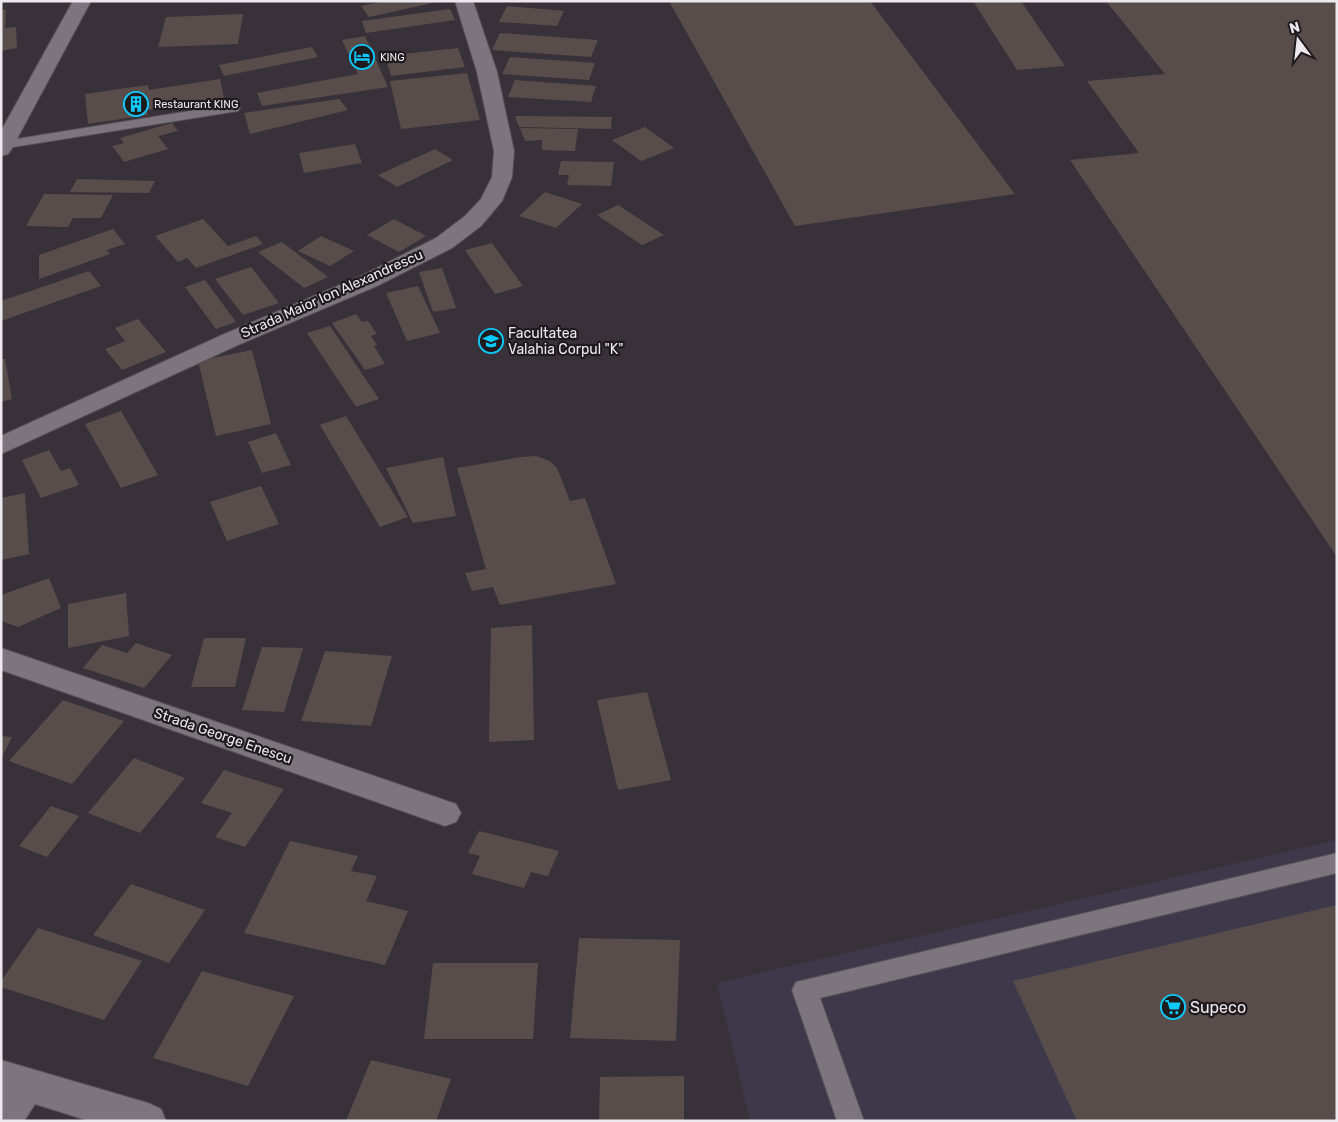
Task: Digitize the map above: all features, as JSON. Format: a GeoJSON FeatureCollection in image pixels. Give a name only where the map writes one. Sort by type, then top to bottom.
{"type":"FeatureCollection","features":[{"type":"Feature","properties":{"kind":"street"},"geometry":{"type":"LineString","coordinates":[[3,147],[11,113],[82,1]]}},
{"type":"Feature","properties":{"kind":"street","name":"Strada Maior Ion Alexandrescu"},"geometry":{"type":"LineString","coordinates":[[1,446],[230,340],[369,281],[444,243],[473,221],[491,201],[502,177],[504,151],[487,72],[464,1]]}},
{"type":"Feature","properties":{"kind":"street","name":"Strada George Enescu"},"geometry":{"type":"LineString","coordinates":[[1,659],[445,812]]}},
{"type":"Feature","properties":{"kind":"street"},"geometry":{"type":"LineString","coordinates":[[3,1121],[14,1081],[148,1121]]}},
{"type":"Feature","properties":{"kind":"lane"},"geometry":{"type":"LineString","coordinates":[[3,147],[233,108]]}},
{"type":"Feature","properties":{"kind":"lane"},"geometry":{"type":"LineString","coordinates":[[850,1121],[805,990],[1337,864]]}},
{"type":"Feature","properties":{"kind":"shaded area"},"geometry":{"type":"Polygon","coordinates":[[[1337,840],[1337,1121],[750,1121],[717,983],[1337,840]]]}},
{"type":"Feature","properties":{"kind":"building"},"geometry":{"type":"Polygon","coordinates":[[[383,1],[437,2],[369,17],[361,6],[383,1]]]}},
{"type":"Feature","properties":{"kind":"building"},"geometry":{"type":"Polygon","coordinates":[[[669,1],[870,1],[1015,194],[795,226],[669,1]]]}},
{"type":"Feature","properties":{"kind":"building"},"geometry":{"type":"Polygon","coordinates":[[[973,1],[1021,1],[1065,66],[1017,70],[973,1]]]}},
{"type":"Feature","properties":{"kind":"building"},"geometry":{"type":"Polygon","coordinates":[[[1106,1],[1337,1],[1337,557],[1070,160],[1139,153],[1087,81],[1165,74],[1106,1]]]}},
{"type":"Feature","properties":{"kind":"building"},"geometry":{"type":"Polygon","coordinates":[[[507,6],[564,11],[557,26],[499,22],[507,6]]]}},
{"type":"Feature","properties":{"kind":"building"},"geometry":{"type":"Polygon","coordinates":[[[6,9],[5,28],[16,27],[17,48],[1,51],[1,10],[6,9]]]}},
{"type":"Feature","properties":{"kind":"building"},"geometry":{"type":"Polygon","coordinates":[[[450,9],[455,20],[366,33],[362,21],[450,9]]]}},
{"type":"Feature","properties":{"kind":"building"},"geometry":{"type":"Polygon","coordinates":[[[243,14],[238,44],[158,47],[166,17],[243,14]]]}},
{"type":"Feature","properties":{"kind":"building"},"geometry":{"type":"Polygon","coordinates":[[[500,33],[598,40],[591,57],[492,50],[500,33]]]}},
{"type":"Feature","properties":{"kind":"building","name":"KING"},"geometry":{"type":"Polygon","coordinates":[[[365,36],[388,87],[262,106],[257,93],[358,74],[342,40],[365,36]]]}},
{"type":"Feature","properties":{"kind":"building"},"geometry":{"type":"Polygon","coordinates":[[[312,47],[318,57],[224,76],[219,65],[312,47]]]}},
{"type":"Feature","properties":{"kind":"building"},"geometry":{"type":"Polygon","coordinates":[[[458,48],[465,67],[391,76],[385,56],[458,48]]]}},
{"type":"Feature","properties":{"kind":"building"},"geometry":{"type":"Polygon","coordinates":[[[510,57],[595,63],[589,80],[502,74],[510,57]]]}},
{"type":"Feature","properties":{"kind":"building"},"geometry":{"type":"Polygon","coordinates":[[[467,73],[480,120],[401,129],[390,81],[467,73]]]}},
{"type":"Feature","properties":{"kind":"building","name":"Restaurant KING"},"geometry":{"type":"Polygon","coordinates":[[[220,79],[224,98],[147,110],[148,115],[88,124],[85,94],[148,85],[149,90],[220,79]]]}},
{"type":"Feature","properties":{"kind":"building"},"geometry":{"type":"Polygon","coordinates":[[[515,80],[596,86],[591,102],[508,97],[515,80]]]}},
{"type":"Feature","properties":{"kind":"building"},"geometry":{"type":"Polygon","coordinates":[[[339,99],[348,110],[250,134],[244,113],[339,99]]]}},
{"type":"Feature","properties":{"kind":"building"},"geometry":{"type":"Polygon","coordinates":[[[515,116],[612,117],[611,129],[519,127],[515,116]]]}},
{"type":"Feature","properties":{"kind":"building"},"geometry":{"type":"Polygon","coordinates":[[[172,123],[178,131],[158,136],[168,149],[124,162],[112,146],[124,143],[120,138],[172,123]]]}},
{"type":"Feature","properties":{"kind":"building"},"geometry":{"type":"Polygon","coordinates":[[[645,127],[674,148],[641,161],[612,140],[645,127]]]}},
{"type":"Feature","properties":{"kind":"building"},"geometry":{"type":"Polygon","coordinates":[[[520,128],[578,129],[575,151],[542,150],[542,140],[525,141],[520,128]]]}},
{"type":"Feature","properties":{"kind":"building"},"geometry":{"type":"Polygon","coordinates":[[[355,144],[362,163],[304,173],[299,153],[355,144]]]}},
{"type":"Feature","properties":{"kind":"building"},"geometry":{"type":"Polygon","coordinates":[[[435,149],[453,160],[397,187],[378,175],[435,149]]]}},
{"type":"Feature","properties":{"kind":"building"},"geometry":{"type":"Polygon","coordinates":[[[561,161],[614,162],[611,186],[567,185],[569,175],[558,175],[561,161]]]}},
{"type":"Feature","properties":{"kind":"building"},"geometry":{"type":"Polygon","coordinates":[[[77,179],[155,181],[149,193],[70,192],[77,179]]]}},
{"type":"Feature","properties":{"kind":"building"},"geometry":{"type":"Polygon","coordinates":[[[545,192],[582,204],[556,228],[519,216],[545,192]]]}},
{"type":"Feature","properties":{"kind":"building"},"geometry":{"type":"Polygon","coordinates":[[[44,194],[113,195],[101,218],[73,218],[68,227],[26,226],[44,194]]]}},
{"type":"Feature","properties":{"kind":"building"},"geometry":{"type":"Polygon","coordinates":[[[618,205],[664,235],[642,245],[597,215],[618,205]]]}},
{"type":"Feature","properties":{"kind":"building"},"geometry":{"type":"Polygon","coordinates":[[[203,219],[228,246],[256,236],[263,244],[196,268],[187,258],[178,262],[155,236],[203,219]]]}},
{"type":"Feature","properties":{"kind":"building"},"geometry":{"type":"Polygon","coordinates":[[[394,219],[426,236],[399,252],[367,235],[394,219]]]}},
{"type":"Feature","properties":{"kind":"building"},"geometry":{"type":"Polygon","coordinates":[[[113,229],[125,244],[107,250],[110,254],[39,279],[39,255],[113,229]]]}},
{"type":"Feature","properties":{"kind":"building"},"geometry":{"type":"Polygon","coordinates":[[[321,236],[354,251],[330,266],[298,251],[321,236]]]}},
{"type":"Feature","properties":{"kind":"building"},"geometry":{"type":"Polygon","coordinates":[[[282,242],[328,277],[304,288],[258,252],[282,242]]]}},
{"type":"Feature","properties":{"kind":"building"},"geometry":{"type":"Polygon","coordinates":[[[492,243],[523,286],[495,294],[465,250],[492,243]]]}},
{"type":"Feature","properties":{"kind":"building"},"geometry":{"type":"Polygon","coordinates":[[[251,267],[279,303],[243,315],[215,279],[251,267]]]}},
{"type":"Feature","properties":{"kind":"building"},"geometry":{"type":"Polygon","coordinates":[[[442,268],[456,308],[433,312],[419,272],[442,268]]]}},
{"type":"Feature","properties":{"kind":"building"},"geometry":{"type":"Polygon","coordinates":[[[89,271],[101,286],[1,321],[1,301],[89,271]]]}},
{"type":"Feature","properties":{"kind":"building"},"geometry":{"type":"Polygon","coordinates":[[[205,280],[236,322],[216,329],[185,287],[205,280]]]}},
{"type":"Feature","properties":{"kind":"building"},"geometry":{"type":"Polygon","coordinates":[[[418,286],[440,333],[407,341],[386,293],[418,286]]]}},
{"type":"Feature","properties":{"kind":"building"},"geometry":{"type":"Polygon","coordinates":[[[356,314],[362,322],[368,321],[377,334],[371,336],[377,345],[374,346],[385,364],[365,370],[332,323],[356,314]]]}},
{"type":"Feature","properties":{"kind":"building"},"geometry":{"type":"Polygon","coordinates":[[[138,319],[166,352],[122,370],[105,349],[125,341],[115,328],[138,319]]]}},
{"type":"Feature","properties":{"kind":"building"},"geometry":{"type":"Polygon","coordinates":[[[330,326],[379,399],[356,407],[307,333],[330,326]]]}},
{"type":"Feature","properties":{"kind":"building"},"geometry":{"type":"Polygon","coordinates":[[[252,350],[271,424],[216,436],[198,361],[252,350]]]}},
{"type":"Feature","properties":{"kind":"building"},"geometry":{"type":"Polygon","coordinates":[[[1,359],[5,359],[12,399],[1,402],[1,359]]]}},
{"type":"Feature","properties":{"kind":"building"},"geometry":{"type":"Polygon","coordinates":[[[121,411],[158,475],[121,488],[85,424],[121,411]]]}},
{"type":"Feature","properties":{"kind":"building"},"geometry":{"type":"Polygon","coordinates":[[[346,416],[408,517],[380,527],[320,425],[346,416]]]}},
{"type":"Feature","properties":{"kind":"building"},"geometry":{"type":"Polygon","coordinates":[[[276,433],[291,465],[262,473],[248,442],[276,433]]]}},
{"type":"Feature","properties":{"kind":"building"},"geometry":{"type":"Polygon","coordinates":[[[49,450],[61,471],[70,468],[79,485],[41,498],[22,460],[49,450]]]}},
{"type":"Feature","properties":{"kind":"building"},"geometry":{"type":"Polygon","coordinates":[[[536,456],[550,461],[557,468],[570,501],[585,498],[616,584],[500,605],[493,587],[472,591],[465,573],[486,569],[457,468],[536,456]]]}},
{"type":"Feature","properties":{"kind":"building"},"geometry":{"type":"Polygon","coordinates":[[[443,457],[456,516],[413,523],[386,468],[443,457]]]}},
{"type":"Feature","properties":{"kind":"building"},"geometry":{"type":"Polygon","coordinates":[[[261,486],[279,524],[227,541],[210,502],[261,486]]]}},
{"type":"Feature","properties":{"kind":"building"},"geometry":{"type":"Polygon","coordinates":[[[25,493],[29,554],[1,560],[1,498],[25,493]]]}},
{"type":"Feature","properties":{"kind":"building"},"geometry":{"type":"Polygon","coordinates":[[[49,578],[61,608],[18,627],[1,621],[1,595],[49,578]]]}},
{"type":"Feature","properties":{"kind":"building"},"geometry":{"type":"Polygon","coordinates":[[[126,593],[129,636],[68,648],[68,604],[126,593]]]}},
{"type":"Feature","properties":{"kind":"building"},"geometry":{"type":"Polygon","coordinates":[[[532,625],[534,740],[489,742],[491,628],[532,625]]]}},
{"type":"Feature","properties":{"kind":"building"},"geometry":{"type":"Polygon","coordinates":[[[204,638],[246,638],[235,687],[191,687],[204,638]]]}},
{"type":"Feature","properties":{"kind":"building"},"geometry":{"type":"Polygon","coordinates":[[[136,643],[172,655],[144,688],[83,668],[102,645],[127,653],[136,643]]]}},
{"type":"Feature","properties":{"kind":"building"},"geometry":{"type":"Polygon","coordinates":[[[262,647],[303,648],[284,712],[242,710],[262,647]]]}},
{"type":"Feature","properties":{"kind":"building"},"geometry":{"type":"Polygon","coordinates":[[[325,651],[392,656],[371,726],[301,721],[325,651]]]}},
{"type":"Feature","properties":{"kind":"building"},"geometry":{"type":"Polygon","coordinates":[[[647,692],[671,780],[618,790],[597,700],[647,692]]]}},
{"type":"Feature","properties":{"kind":"building"},"geometry":{"type":"Polygon","coordinates":[[[63,700],[124,721],[72,784],[9,761],[63,700]]]}},
{"type":"Feature","properties":{"kind":"building"},"geometry":{"type":"Polygon","coordinates":[[[1,736],[12,737],[1,759],[1,736]]]}},
{"type":"Feature","properties":{"kind":"building"},"geometry":{"type":"Polygon","coordinates":[[[134,758],[185,778],[140,833],[88,813],[134,758]]]}},
{"type":"Feature","properties":{"kind":"building"},"geometry":{"type":"Polygon","coordinates":[[[224,770],[284,789],[245,847],[215,837],[232,813],[201,803],[224,770]]]}},
{"type":"Feature","properties":{"kind":"building"},"geometry":{"type":"Polygon","coordinates":[[[51,806],[79,816],[47,857],[19,846],[51,806]]]}},
{"type":"Feature","properties":{"kind":"building"},"geometry":{"type":"Polygon","coordinates":[[[479,831],[559,851],[548,876],[531,872],[524,888],[472,874],[480,856],[468,853],[479,831]]]}},
{"type":"Feature","properties":{"kind":"building"},"geometry":{"type":"Polygon","coordinates":[[[290,841],[358,856],[351,871],[377,876],[366,901],[408,911],[385,965],[244,933],[290,841]]]}},
{"type":"Feature","properties":{"kind":"building"},"geometry":{"type":"Polygon","coordinates":[[[131,884],[205,910],[169,963],[93,935],[131,884]]]}},
{"type":"Feature","properties":{"kind":"building","name":"Supeco"},"geometry":{"type":"Polygon","coordinates":[[[1337,905],[1337,1121],[1077,1121],[1013,981],[1337,905]]]}},
{"type":"Feature","properties":{"kind":"building"},"geometry":{"type":"Polygon","coordinates":[[[38,928],[142,961],[104,1020],[1,987],[1,981],[38,928]]]}},
{"type":"Feature","properties":{"kind":"building"},"geometry":{"type":"Polygon","coordinates":[[[579,938],[680,940],[676,1041],[570,1038],[579,938]]]}},
{"type":"Feature","properties":{"kind":"building"},"geometry":{"type":"Polygon","coordinates":[[[433,963],[538,963],[533,1039],[424,1039],[433,963]]]}},
{"type":"Feature","properties":{"kind":"building"},"geometry":{"type":"Polygon","coordinates":[[[202,971],[294,996],[248,1086],[153,1058],[202,971]]]}},
{"type":"Feature","properties":{"kind":"building"},"geometry":{"type":"Polygon","coordinates":[[[371,1060],[451,1079],[436,1121],[346,1121],[371,1060]]]}},
{"type":"Feature","properties":{"kind":"building"},"geometry":{"type":"Polygon","coordinates":[[[684,1076],[684,1121],[599,1121],[600,1077],[684,1076]]]}},
{"type":"Feature","properties":{"kind":"place","name":"KING"},"geometry":{"type":"Point","coordinates":[362,57]}},
{"type":"Feature","properties":{"kind":"place","name":"Restaurant KING"},"geometry":{"type":"Point","coordinates":[136,104]}},
{"type":"Feature","properties":{"kind":"place","name":"Facultatea Valahia Corpul \"K\""},"geometry":{"type":"Point","coordinates":[491,341]}},
{"type":"Feature","properties":{"kind":"place","name":"Supeco"},"geometry":{"type":"Point","coordinates":[1173,1007]}}]}
